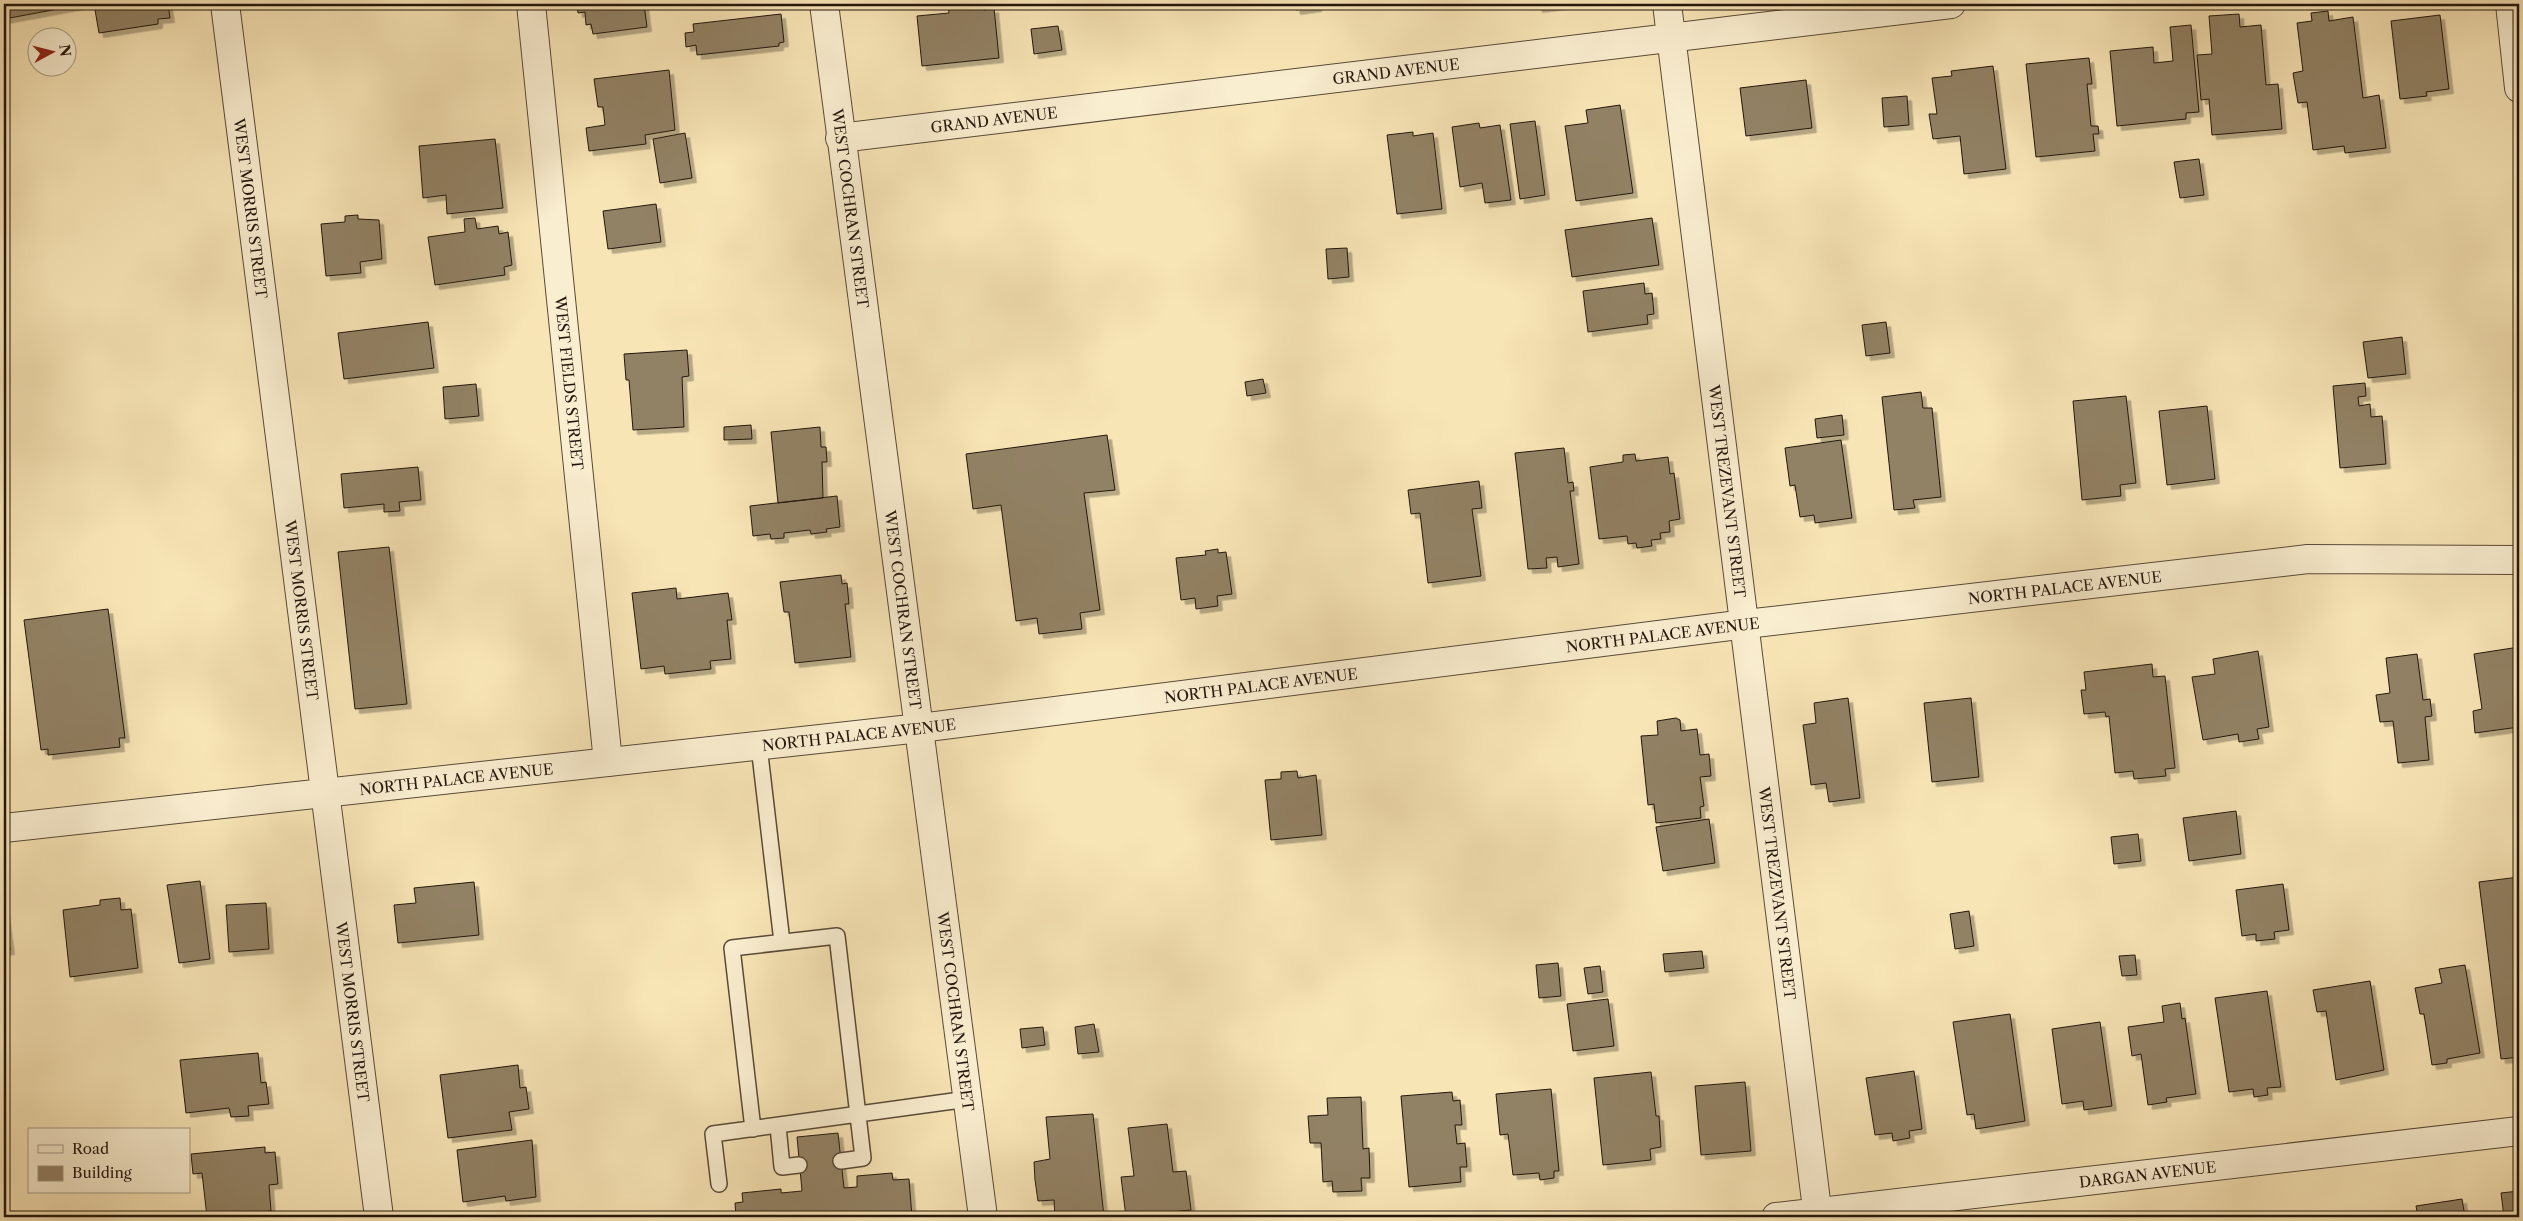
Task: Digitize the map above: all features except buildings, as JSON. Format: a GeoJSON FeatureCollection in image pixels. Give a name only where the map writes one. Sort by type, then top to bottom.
{"type":"FeatureCollection","features":[{"type":"Feature","properties":{"kind":"street","name":"WEST MORRIS STREET"},"geometry":{"type":"LineString","coordinates":[[224,4],[379,1217]]}},
{"type":"Feature","properties":{"kind":"street","name":"WEST FIELDS STREET"},"geometry":{"type":"LineString","coordinates":[[531,4],[608,762]]}},
{"type":"Feature","properties":{"kind":"street","name":"WEST COCHRAN STREET"},"geometry":{"type":"LineString","coordinates":[[824,4],[840,138],[920,728],[983,1217]]}},
{"type":"Feature","properties":{"kind":"street","name":"WEST TREZEVANT STREET"},"geometry":{"type":"LineString","coordinates":[[1667,4],[1746,624],[1818,1215]]}},
{"type":"Feature","properties":{"kind":"street","name":"GRAND AVENUE"},"geometry":{"type":"LineString","coordinates":[[840,138],[1951,4]]}},
{"type":"Feature","properties":{"kind":"street"},"geometry":{"type":"LineString","coordinates":[[2510,4],[2519,88]]}},
{"type":"Feature","properties":{"kind":"street","name":"NORTH PALACE AVENUE"},"geometry":{"type":"LineString","coordinates":[[4,828],[920,728],[1746,624],[2308,559],[2519,560]]}},
{"type":"Feature","properties":{"kind":"street","name":"DARGAN AVENUE"},"geometry":{"type":"LineString","coordinates":[[1776,1217],[1818,1215],[2519,1130]]}},
{"type":"Feature","properties":{"kind":"lane"},"geometry":{"type":"LineString","coordinates":[[759,746],[782,942]]}},
{"type":"Feature","properties":{"kind":"lane"},"geometry":{"type":"LineString","coordinates":[[753,1129],[732,948],[837,936],[863,1158],[841,1161]]}},
{"type":"Feature","properties":{"kind":"lane"},"geometry":{"type":"LineString","coordinates":[[719,1184],[713,1134],[968,1099]]}},
{"type":"Feature","properties":{"kind":"lane"},"geometry":{"type":"LineString","coordinates":[[778,1126],[782,1167],[799,1165]]}}]}
